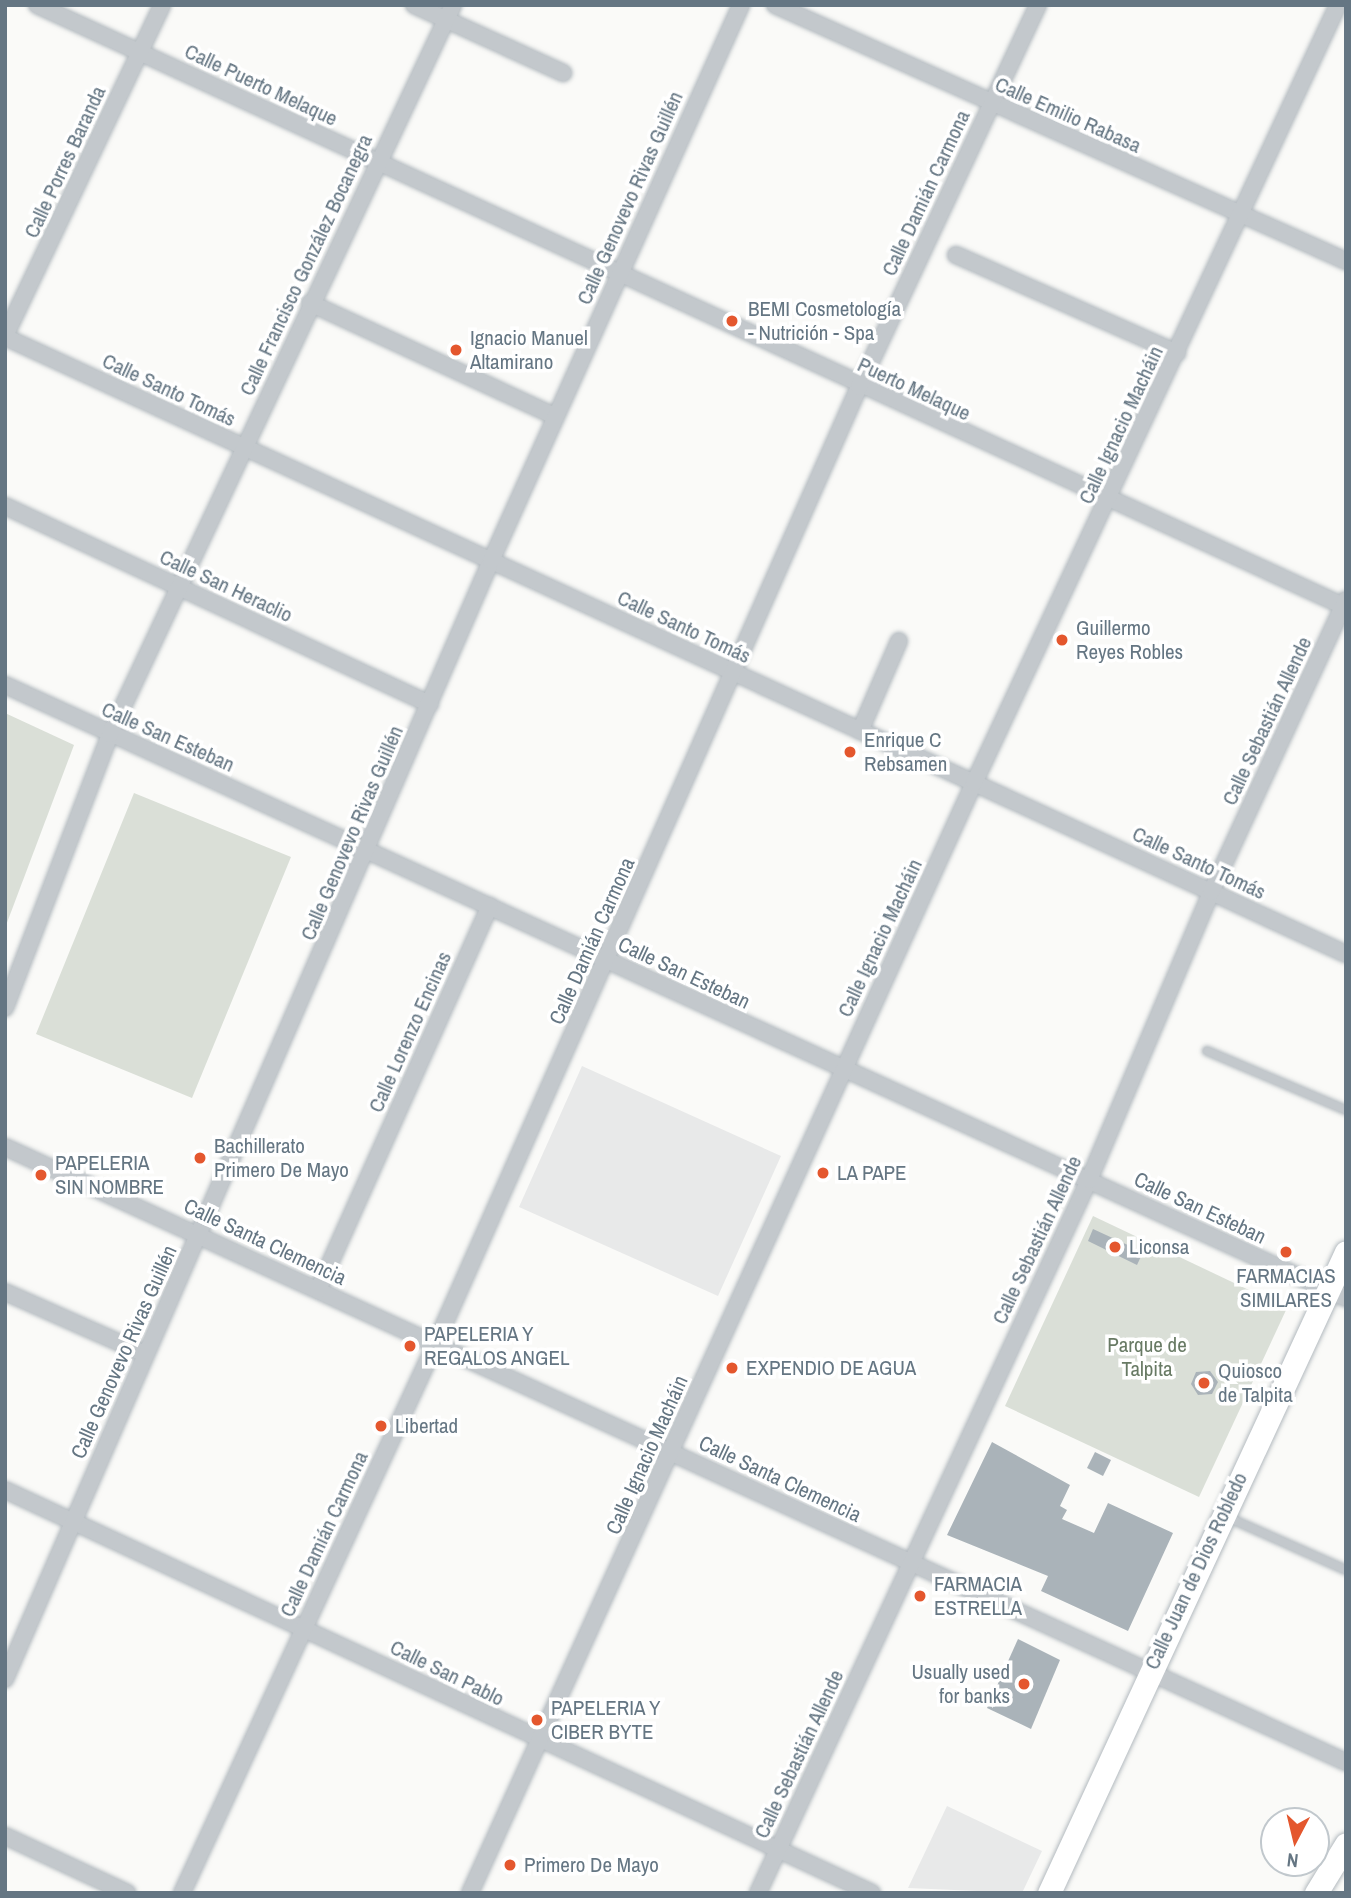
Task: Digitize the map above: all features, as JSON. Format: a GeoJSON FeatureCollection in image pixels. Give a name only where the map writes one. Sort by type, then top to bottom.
{"type":"FeatureCollection","features":[{"type":"Feature","properties":{"kind":"street","name":"Calle Puerto Melaque"},"geometry":{"type":"LineString","coordinates":[[37,5],[468,204]]}},
{"type":"Feature","properties":{"kind":"street","name":"Calle Porres Baranda"},"geometry":{"type":"LineString","coordinates":[[5,336],[162,5]]}},
{"type":"Feature","properties":{"kind":"street"},"geometry":{"type":"LineString","coordinates":[[414,5],[449,13],[563,73]]}},
{"type":"Feature","properties":{"kind":"street","name":"Calle Genovevo Rivas Guillén"},"geometry":{"type":"LineString","coordinates":[[5,1679],[71,1520],[199,1235],[491,561],[741,5]]}},
{"type":"Feature","properties":{"kind":"street","name":"Calle Emilio Rabasa"},"geometry":{"type":"LineString","coordinates":[[775,5],[1346,261]]}},
{"type":"Feature","properties":{"kind":"street","name":"Calle Damián Carmona"},"geometry":{"type":"LineString","coordinates":[[182,1893],[435,1345],[859,387],[1038,5]]}},
{"type":"Feature","properties":{"kind":"street","name":"Calle Ignacio Macháin"},"geometry":{"type":"LineString","coordinates":[[470,1893],[974,783],[1109,502],[1338,5]]}},
{"type":"Feature","properties":{"kind":"street","name":"Calle Francisco González Bocanegra"},"geometry":{"type":"LineString","coordinates":[[5,1008],[110,734],[310,303],[449,13]]}},
{"type":"Feature","properties":{"kind":"street","name":"Puerto Melaque"},"geometry":{"type":"LineString","coordinates":[[468,204],[1109,502],[1345,604]]}},
{"type":"Feature","properties":{"kind":"street"},"geometry":{"type":"LineString","coordinates":[[956,255],[1177,353]]}},
{"type":"Feature","properties":{"kind":"street"},"geometry":{"type":"LineString","coordinates":[[310,303],[555,416]]}},
{"type":"Feature","properties":{"kind":"street","name":"Calle Santo Tomás"},"geometry":{"type":"LineString","coordinates":[[5,336],[1346,954]]}},
{"type":"Feature","properties":{"kind":"street","name":"Calle San Heraclio"},"geometry":{"type":"LineString","coordinates":[[5,506],[430,704]]}},
{"type":"Feature","properties":{"kind":"street","name":"Calle Sebastián Allende"},"geometry":{"type":"LineString","coordinates":[[758,1893],[1089,1180],[1211,892],[1345,604]]}},
{"type":"Feature","properties":{"kind":"street"},"geometry":{"type":"LineString","coordinates":[[860,730],[899,641]]}},
{"type":"Feature","properties":{"kind":"street","name":"Calle San Esteban"},"geometry":{"type":"LineString","coordinates":[[5,685],[1337,1294]]}},
{"type":"Feature","properties":{"kind":"street","name":"Calle Lorenzo Encinas"},"geometry":{"type":"LineString","coordinates":[[318,1290],[490,906]]}},
{"type":"Feature","properties":{"kind":"street","name":"Calle Santa Clemencia"},"geometry":{"type":"LineString","coordinates":[[5,1147],[1346,1762]]}},
{"type":"Feature","properties":{"kind":"street","name":"Calle Juan de Dios Robledo"},"geometry":{"type":"LineString","coordinates":[[1049,1893],[1223,1515],[1337,1294],[1346,1251]]}},
{"type":"Feature","properties":{"kind":"street"},"geometry":{"type":"LineString","coordinates":[[5,1292],[145,1354]]}},
{"type":"Feature","properties":{"kind":"street","name":"Calle San Pablo"},"geometry":{"type":"LineString","coordinates":[[5,1490],[872,1893]]}},
{"type":"Feature","properties":{"kind":"street"},"geometry":{"type":"LineString","coordinates":[[5,1836],[127,1893]]}},
{"type":"Feature","properties":{"kind":"street"},"geometry":{"type":"LineString","coordinates":[[1316,1893],[1346,1844]]}},
{"type":"Feature","properties":{"kind":"lane"},"geometry":{"type":"LineString","coordinates":[[1206,1051],[1346,1110]]}},
{"type":"Feature","properties":{"kind":"lane"},"geometry":{"type":"LineString","coordinates":[[1223,1515],[1346,1570]]}},
{"type":"Feature","properties":{"kind":"shaded area"},"geometry":{"type":"Polygon","coordinates":[[[582,1066],[781,1156],[718,1296],[519,1207],[582,1066]]]}},
{"type":"Feature","properties":{"kind":"shaded area"},"geometry":{"type":"Polygon","coordinates":[[[947,1806],[1042,1851],[1022,1893],[908,1888],[947,1806]]]}},
{"type":"Feature","properties":{"kind":"green space"},"geometry":{"type":"Polygon","coordinates":[[[5,713],[74,745],[5,928],[5,713]]]}},
{"type":"Feature","properties":{"kind":"green space"},"geometry":{"type":"Polygon","coordinates":[[[134,793],[291,857],[192,1098],[36,1034],[134,793]]]}},
{"type":"Feature","properties":{"kind":"green space","name":"Parque de Talpita"},"geometry":{"type":"Polygon","coordinates":[[[1093,1216],[1287,1308],[1199,1497],[1005,1406],[1093,1216]]]}},
{"type":"Feature","properties":{"kind":"building","name":"Liconsa"},"geometry":{"type":"Polygon","coordinates":[[[1093,1229],[1143,1252],[1137,1265],[1088,1241],[1093,1229]]]}},
{"type":"Feature","properties":{"kind":"building","name":"Quiosco de Talpita"},"geometry":{"type":"Polygon","coordinates":[[[1210,1371],[1218,1382],[1212,1394],[1198,1395],[1191,1384],[1196,1372],[1210,1371]]]}},
{"type":"Feature","properties":{"kind":"building"},"geometry":{"type":"Polygon","coordinates":[[[992,1442],[1070,1485],[1060,1506],[1067,1510],[1062,1519],[1094,1533],[1108,1503],[1173,1533],[1128,1631],[1041,1591],[1048,1576],[947,1535],[992,1442]]]}},
{"type":"Feature","properties":{"kind":"building"},"geometry":{"type":"Polygon","coordinates":[[[1095,1452],[1111,1460],[1103,1476],[1087,1468],[1095,1452]]]}},
{"type":"Feature","properties":{"kind":"building","name":"Usually used for banks"},"geometry":{"type":"Polygon","coordinates":[[[1018,1639],[1060,1660],[1031,1729],[987,1708],[1018,1639]]]}},
{"type":"Feature","properties":{"kind":"place","name":"BEMI Cosmetología - Nutrición - Spa"},"geometry":{"type":"Point","coordinates":[732,321]}},
{"type":"Feature","properties":{"kind":"place","name":"Ignacio Manuel Altamirano"},"geometry":{"type":"Point","coordinates":[456,350]}},
{"type":"Feature","properties":{"kind":"place","name":"Guillermo Reyes Robles"},"geometry":{"type":"Point","coordinates":[1062,640]}},
{"type":"Feature","properties":{"kind":"place","name":"Enrique C Rebsamen"},"geometry":{"type":"Point","coordinates":[850,752]}},
{"type":"Feature","properties":{"kind":"place","name":"Bachillerato Primero De Mayo"},"geometry":{"type":"Point","coordinates":[200,1158]}},
{"type":"Feature","properties":{"kind":"place","name":"LA PAPE"},"geometry":{"type":"Point","coordinates":[823,1173]}},
{"type":"Feature","properties":{"kind":"place","name":"PAPELERIA SIN NOMBRE"},"geometry":{"type":"Point","coordinates":[41,1175]}},
{"type":"Feature","properties":{"kind":"place","name":"Liconsa"},"geometry":{"type":"Point","coordinates":[1115,1247]}},
{"type":"Feature","properties":{"kind":"place","name":"FARMACIAS SIMILARES"},"geometry":{"type":"Point","coordinates":[1286,1252]}},
{"type":"Feature","properties":{"kind":"place","name":"PAPELERIA Y REGALOS ANGEL"},"geometry":{"type":"Point","coordinates":[410,1346]}},
{"type":"Feature","properties":{"kind":"place","name":"EXPENDIO DE AGUA"},"geometry":{"type":"Point","coordinates":[732,1368]}},
{"type":"Feature","properties":{"kind":"place","name":"Quiosco de Talpita"},"geometry":{"type":"Point","coordinates":[1204,1383]}},
{"type":"Feature","properties":{"kind":"place","name":"Libertad"},"geometry":{"type":"Point","coordinates":[381,1426]}},
{"type":"Feature","properties":{"kind":"place","name":"FARMACIA ESTRELLA"},"geometry":{"type":"Point","coordinates":[920,1596]}},
{"type":"Feature","properties":{"kind":"place","name":"Usually used for banks"},"geometry":{"type":"Point","coordinates":[1024,1684]}},
{"type":"Feature","properties":{"kind":"place","name":"PAPELERIA Y CIBER BYTE"},"geometry":{"type":"Point","coordinates":[537,1720]}},
{"type":"Feature","properties":{"kind":"place","name":"Primero De Mayo"},"geometry":{"type":"Point","coordinates":[510,1865]}}]}
